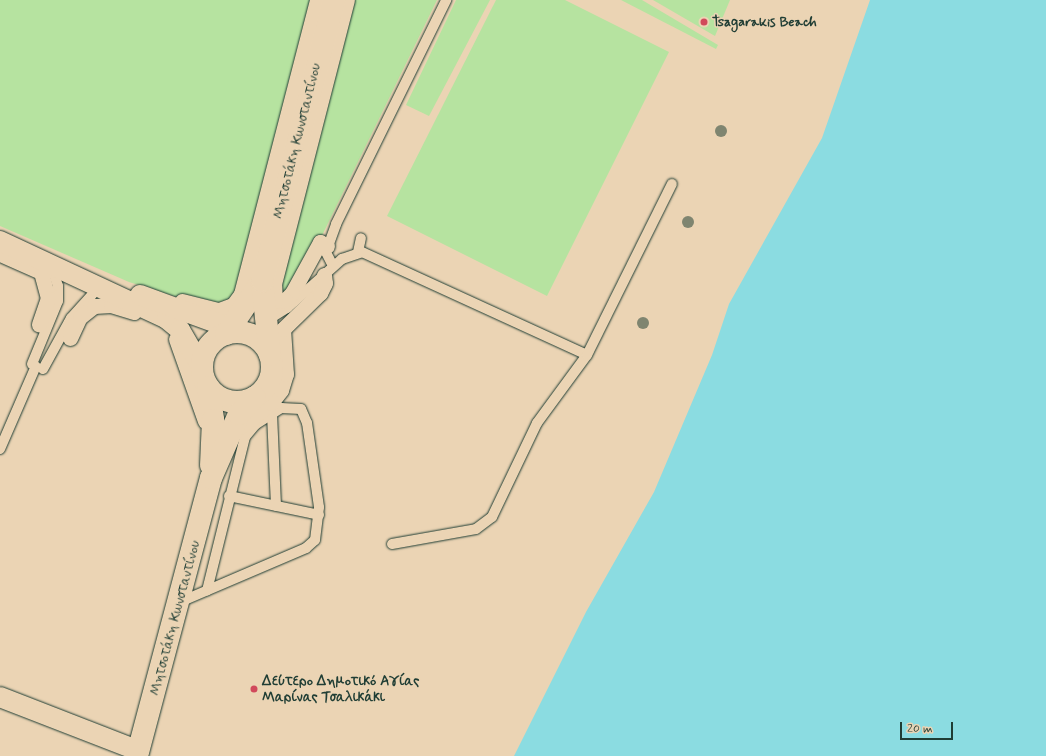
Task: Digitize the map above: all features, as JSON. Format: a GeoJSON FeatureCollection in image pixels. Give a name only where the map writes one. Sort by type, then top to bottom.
{"type":"FeatureCollection","features":[{"type":"Feature","properties":{"kind":"street"},"geometry":{"type":"LineString","coordinates":[[0,241],[48,261],[152,309],[180,330],[205,377],[220,398],[232,402],[255,397],[270,379],[270,355],[265,322],[264,270],[317,0]]}},
{"type":"Feature","properties":{"kind":"street","name":"Μητσοτάκη Κωνσταντίνου"},"geometry":{"type":"LineString","coordinates":[[264,270],[334,0]]}},
{"type":"Feature","properties":{"kind":"street"},"geometry":{"type":"LineString","coordinates":[[222,429],[205,377],[210,345],[232,331],[264,270],[347,0]]}},
{"type":"Feature","properties":{"kind":"street"},"geometry":{"type":"LineString","coordinates":[[264,270],[272,296],[279,302],[295,288],[320,242],[327,246]]}},
{"type":"Feature","properties":{"kind":"street"},"geometry":{"type":"LineString","coordinates":[[0,254],[41,272],[48,302],[38,324]]}},
{"type":"Feature","properties":{"kind":"street"},"geometry":{"type":"LineString","coordinates":[[152,309],[159,293],[208,309],[229,307],[264,270]]}},
{"type":"Feature","properties":{"kind":"street"},"geometry":{"type":"LineString","coordinates":[[152,309],[162,325],[177,340],[206,425],[237,432],[249,416],[277,396],[286,374],[283,329],[320,293],[329,271]]}},
{"type":"Feature","properties":{"kind":"street"},"geometry":{"type":"LineString","coordinates":[[70,338],[85,311],[102,304],[152,309],[259,339],[270,355]]}},
{"type":"Feature","properties":{"kind":"street","name":"Μητσοτάκη Κωνσταντίνου"},"geometry":{"type":"LineString","coordinates":[[138,754],[180,602],[222,429],[255,397]]}},
{"type":"Feature","properties":{"kind":"street"},"geometry":{"type":"LineString","coordinates":[[0,697],[138,754]]}},
{"type":"Feature","properties":{"kind":"lane"},"geometry":{"type":"LineString","coordinates":[[329,271],[327,246],[446,0]]}},
{"type":"Feature","properties":{"kind":"lane"},"geometry":{"type":"LineString","coordinates":[[392,544],[476,529],[492,517],[537,423],[587,355],[672,184]]}},
{"type":"Feature","properties":{"kind":"lane"},"geometry":{"type":"LineString","coordinates":[[265,322],[287,308],[329,271],[358,252],[361,238]]}},
{"type":"Feature","properties":{"kind":"lane"},"geometry":{"type":"LineString","coordinates":[[358,252],[423,277],[587,355]]}},
{"type":"Feature","properties":{"kind":"lane"},"geometry":{"type":"LineString","coordinates":[[0,449],[37,366],[58,301],[58,286],[48,261]]}},
{"type":"Feature","properties":{"kind":"lane"},"geometry":{"type":"LineString","coordinates":[[37,366],[78,308],[110,289]]}},
{"type":"Feature","properties":{"kind":"lane"},"geometry":{"type":"LineString","coordinates":[[180,602],[311,545],[319,528],[319,516],[305,413],[301,408],[289,406],[272,414],[245,437],[229,496],[207,590]]}},
{"type":"Feature","properties":{"kind":"lane"},"geometry":{"type":"LineString","coordinates":[[272,414],[276,506]]}},
{"type":"Feature","properties":{"kind":"lane"},"geometry":{"type":"LineString","coordinates":[[229,496],[319,516]]}},
{"type":"Feature","properties":{"kind":"green space"},"geometry":{"type":"Polygon","coordinates":[[[0,0],[313,0],[248,261],[230,304],[202,305],[129,282],[0,226],[0,0]]]}},
{"type":"Feature","properties":{"kind":"green space"},"geometry":{"type":"Polygon","coordinates":[[[350,0],[437,0],[312,256],[288,295],[275,293],[350,0]]]}},
{"type":"Feature","properties":{"kind":"green space"},"geometry":{"type":"Polygon","coordinates":[[[456,0],[490,0],[429,116],[406,105],[456,0]]]}},
{"type":"Feature","properties":{"kind":"green space"},"geometry":{"type":"Polygon","coordinates":[[[496,0],[565,0],[669,52],[547,296],[387,216],[496,0]]]}},
{"type":"Feature","properties":{"kind":"green space"},"geometry":{"type":"Polygon","coordinates":[[[621,0],[642,0],[718,45],[716,49],[621,0]]]}},
{"type":"Feature","properties":{"kind":"green space","name":"Tsagarakis Beach"},"geometry":{"type":"Polygon","coordinates":[[[653,0],[730,0],[715,36],[653,0]]]}},
{"type":"Feature","properties":{"kind":"water"},"geometry":{"type":"Polygon","coordinates":[[[870,0],[1046,0],[1046,756],[514,756],[586,612],[654,492],[712,355],[729,304],[822,138],[870,0]]]}},
{"type":"Feature","properties":{"kind":"place","name":"Tsagarakis Beach"},"geometry":{"type":"Point","coordinates":[704,22]}},
{"type":"Feature","properties":{"kind":"place","name":"Δεύτερο Δημοτικό Αγίας Μαρίνας Τσαλικάκι"},"geometry":{"type":"Point","coordinates":[254,689]}}]}
